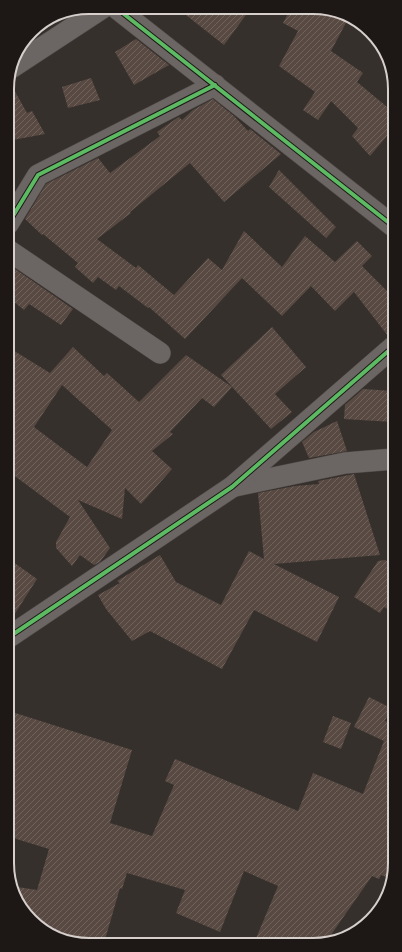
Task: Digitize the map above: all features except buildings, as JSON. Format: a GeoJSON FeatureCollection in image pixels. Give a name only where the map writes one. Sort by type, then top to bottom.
{"type":"FeatureCollection","features":[{"type":"Feature","properties":{"kind":"street"},"geometry":{"type":"LineString","coordinates":[[19,63],[93,14]]}},
{"type":"Feature","properties":{"kind":"street"},"geometry":{"type":"LineString","coordinates":[[124,14],[388,222]]}},
{"type":"Feature","properties":{"kind":"street"},"geometry":{"type":"LineString","coordinates":[[14,214],[38,175],[215,85]]}},
{"type":"Feature","properties":{"kind":"street"},"geometry":{"type":"LineString","coordinates":[[14,254],[160,353]]}},
{"type":"Feature","properties":{"kind":"street"},"geometry":{"type":"LineString","coordinates":[[14,634],[232,487],[388,351]]}},
{"type":"Feature","properties":{"kind":"street"},"geometry":{"type":"LineString","coordinates":[[232,487],[345,463],[388,459]]}},
{"type":"Feature","properties":{"kind":"cycle path"},"geometry":{"type":"LineString","coordinates":[[124,14],[388,222]]}},
{"type":"Feature","properties":{"kind":"cycle path"},"geometry":{"type":"LineString","coordinates":[[14,214],[38,175],[215,85]]}},
{"type":"Feature","properties":{"kind":"cycle path"},"geometry":{"type":"LineString","coordinates":[[14,634],[232,487],[388,351]]}}]}
